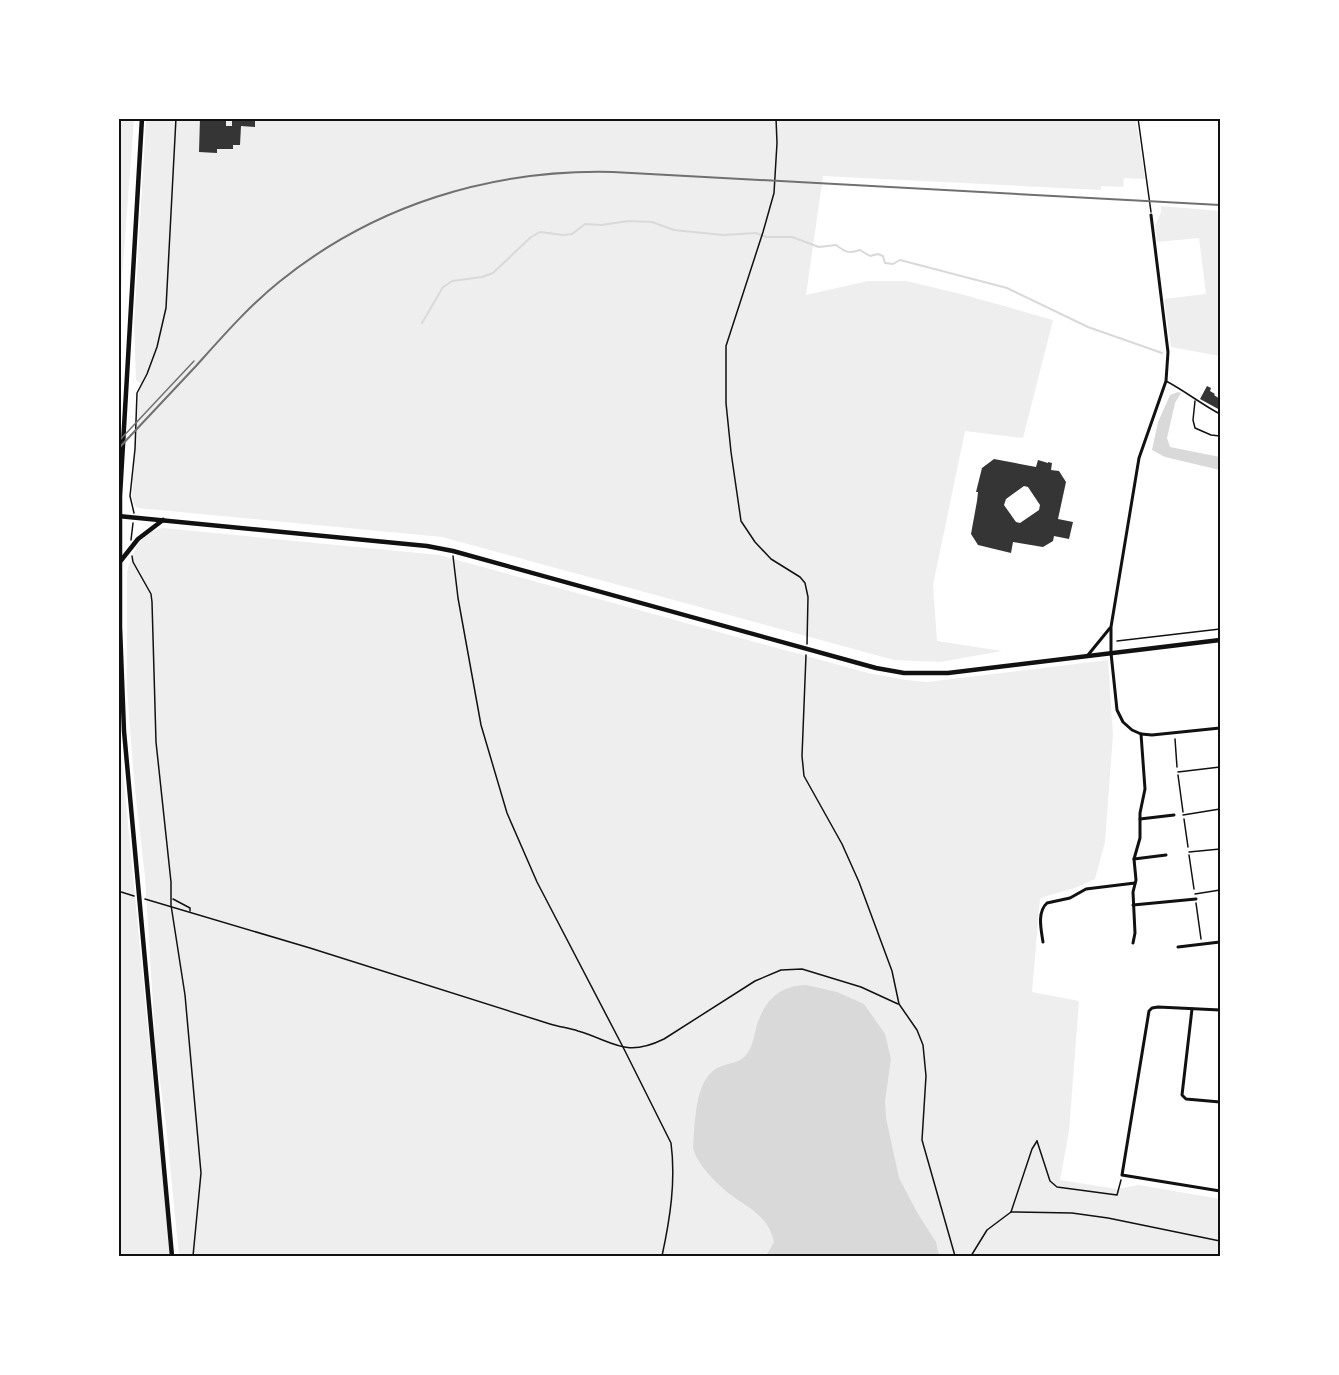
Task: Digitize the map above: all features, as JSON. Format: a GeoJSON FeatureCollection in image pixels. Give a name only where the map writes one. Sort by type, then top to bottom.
{"type":"FeatureCollection","features":[{"type":"Feature","properties":{"kind":"main road"},"geometry":{"type":"LineString","coordinates":[[141,118],[119,516],[119,563],[124,730],[172,1257]]}},
{"type":"Feature","properties":{"kind":"main road"},"geometry":{"type":"LineString","coordinates":[[119,516],[417,545],[453,551],[876,668],[904,673],[925,674],[1221,640]]}},
{"type":"Feature","properties":{"kind":"main road"},"geometry":{"type":"LineString","coordinates":[[119,563],[138,539],[163,520]]}},
{"type":"Feature","properties":{"kind":"street"},"geometry":{"type":"LineString","coordinates":[[1151,215],[1168,354],[1166,381],[1139,458],[1112,627],[1111,653],[1117,710],[1123,722],[1141,734],[1221,728]]}},
{"type":"Feature","properties":{"kind":"street"},"geometry":{"type":"LineString","coordinates":[[1088,656],[1112,627]]}},
{"type":"Feature","properties":{"kind":"street"},"geometry":{"type":"LineString","coordinates":[[1133,943],[1135,933],[1134,859],[1141,833],[1140,819],[1145,789],[1141,734]]}},
{"type":"Feature","properties":{"kind":"street"},"geometry":{"type":"LineString","coordinates":[[1140,819],[1174,815]]}},
{"type":"Feature","properties":{"kind":"street"},"geometry":{"type":"LineString","coordinates":[[1134,859],[1166,855]]}},
{"type":"Feature","properties":{"kind":"street"},"geometry":{"type":"LineString","coordinates":[[1043,942],[1042,910],[1047,903],[1070,898],[1086,889],[1135,884]]}},
{"type":"Feature","properties":{"kind":"street"},"geometry":{"type":"LineString","coordinates":[[1133,905],[1196,899]]}},
{"type":"Feature","properties":{"kind":"street"},"geometry":{"type":"LineString","coordinates":[[1178,947],[1221,942]]}},
{"type":"Feature","properties":{"kind":"street"},"geometry":{"type":"LineString","coordinates":[[1221,1010],[1152,1008],[1148,1019],[1122,1175],[1221,1191]]}},
{"type":"Feature","properties":{"kind":"street"},"geometry":{"type":"LineString","coordinates":[[1192,1008],[1182,1095],[1186,1099],[1221,1102]]}},
{"type":"Feature","properties":{"kind":"lane"},"geometry":{"type":"LineString","coordinates":[[1166,381],[1221,414]]}},
{"type":"Feature","properties":{"kind":"lane"},"geometry":{"type":"LineString","coordinates":[[1195,400],[1193,420],[1195,428],[1211,435],[1221,436]]}},
{"type":"Feature","properties":{"kind":"lane"},"geometry":{"type":"LineString","coordinates":[[1178,772],[1221,767]]}},
{"type":"Feature","properties":{"kind":"lane"},"geometry":{"type":"LineString","coordinates":[[1184,814],[1221,809]]}},
{"type":"Feature","properties":{"kind":"lane"},"geometry":{"type":"LineString","coordinates":[[1189,852],[1221,849]]}},
{"type":"Feature","properties":{"kind":"lane"},"geometry":{"type":"LineString","coordinates":[[1195,894],[1221,891]]}},
{"type":"Feature","properties":{"kind":"path"},"geometry":{"type":"LineString","coordinates":[[134,510],[130,496],[135,449],[137,393],[157,347],[166,308],[176,118]]}},
{"type":"Feature","properties":{"kind":"path"},"geometry":{"type":"LineString","coordinates":[[776,118],[774,193],[726,346],[726,403],[741,521],[745,529],[771,559],[800,577],[805,583],[808,597],[802,756],[804,776],[842,844],[859,882],[892,971],[899,1004],[917,1030],[925,1052],[926,1082],[922,1140],[955,1257]]}},
{"type":"Feature","properties":{"kind":"path"},"geometry":{"type":"LineString","coordinates":[[1138,118],[1151,215]]}},
{"type":"Feature","properties":{"kind":"path"},"geometry":{"type":"LineString","coordinates":[[453,551],[458,598],[481,725],[507,813],[537,882],[671,1143],[672,1198],[662,1257]]}},
{"type":"Feature","properties":{"kind":"path"},"geometry":{"type":"LineString","coordinates":[[133,559],[151,594],[152,602],[156,741],[171,905],[185,995],[201,1173],[193,1257]]}},
{"type":"Feature","properties":{"kind":"path"},"geometry":{"type":"LineString","coordinates":[[1111,641],[1221,629]]}},
{"type":"Feature","properties":{"kind":"path"},"geometry":{"type":"LineString","coordinates":[[1174,732],[1195,894]]}},
{"type":"Feature","properties":{"kind":"path"},"geometry":{"type":"LineString","coordinates":[[118,891],[579,1031],[624,1049],[650,1046],[664,1039],[773,971],[802,969],[861,987],[899,1004]]}},
{"type":"Feature","properties":{"kind":"path"},"geometry":{"type":"LineString","coordinates":[[172,899],[190,908],[189,912]]}},
{"type":"Feature","properties":{"kind":"path"},"geometry":{"type":"LineString","coordinates":[[1196,899],[1202,945]]}},
{"type":"Feature","properties":{"kind":"path"},"geometry":{"type":"LineString","coordinates":[[971,1257],[987,1230],[1011,1212],[1032,1149],[1037,1141],[1050,1181],[1057,1187],[1117,1195],[1122,1175]]}},
{"type":"Feature","properties":{"kind":"path"},"geometry":{"type":"LineString","coordinates":[[1011,1212],[1072,1213],[1221,1241]]}},
{"type":"Feature","properties":{"kind":"shaded area"},"geometry":{"type":"Polygon","coordinates":[[[118,119],[134,119],[119,317],[118,317],[118,119]]]}},
{"type":"Feature","properties":{"kind":"shaded area"},"geometry":{"type":"Polygon","coordinates":[[[146,119],[1136,119],[1145,179],[1124,178],[1123,187],[1101,186],[1101,190],[823,176],[806,295],[868,281],[906,281],[1053,320],[1023,438],[965,431],[933,585],[937,641],[1002,651],[940,662],[894,660],[442,537],[138,508],[134,505],[132,496],[141,384],[136,380],[134,324],[146,119]]]}},
{"type":"Feature","properties":{"kind":"shaded area"},"geometry":{"type":"Polygon","coordinates":[[[1161,206],[1220,211],[1220,356],[1171,347],[1164,299],[1206,294],[1199,238],[1157,242],[1155,226],[1161,206]]]}},
{"type":"Feature","properties":{"kind":"shaded area"},"geometry":{"type":"Polygon","coordinates":[[[1181,393],[1175,403],[1167,438],[1170,447],[1220,457],[1220,470],[1165,457],[1152,450],[1158,422],[1170,395],[1181,393]]]}},
{"type":"Feature","properties":{"kind":"shaded area"},"geometry":{"type":"Polygon","coordinates":[[[163,528],[439,555],[868,673],[906,680],[927,682],[1108,660],[1113,735],[1105,842],[1095,879],[1075,888],[1040,898],[1032,992],[1079,1001],[1069,1131],[1060,1180],[1117,1189],[1139,1185],[1220,1199],[1220,1256],[179,1256],[156,1052],[145,877],[127,690],[127,572],[132,557],[143,539],[155,530],[163,528]]]}},
{"type":"Feature","properties":{"kind":"shaded area"},"geometry":{"type":"Polygon","coordinates":[[[118,721],[170,1256],[119,1256],[118,721]]]}},
{"type":"Feature","properties":{"kind":"shaded area"},"geometry":{"type":"Polygon","coordinates":[[[806,985],[837,992],[864,1004],[885,1034],[891,1059],[885,1101],[886,1118],[899,1178],[936,1242],[939,1256],[766,1256],[774,1242],[764,1221],[716,1182],[696,1155],[693,1148],[695,1116],[700,1093],[709,1074],[746,1055],[752,1045],[760,1016],[774,996],[788,988],[806,985]]]}},
{"type":"Feature","properties":{"kind":"building"},"geometry":{"type":"Polygon","coordinates":[[[200,118],[226,120],[226,126],[232,126],[232,118],[255,118],[255,127],[241,126],[240,145],[233,145],[233,149],[217,149],[217,153],[199,152],[200,118]]]}},
{"type":"Feature","properties":{"kind":"building"},"geometry":{"type":"Polygon","coordinates":[[[1207,386],[1220,399],[1220,410],[1200,399],[1207,386]]]}},
{"type":"Feature","properties":{"kind":"building"},"geometry":{"type":"Polygon","coordinates":[[[994,459],[1036,467],[1038,460],[1052,463],[1051,470],[1059,471],[1066,482],[1058,519],[1073,522],[1069,539],[1054,536],[1053,541],[1043,547],[1013,542],[1011,553],[978,545],[971,534],[977,501],[978,492],[976,492],[982,468],[994,459]],[[1024,486],[1006,499],[1004,505],[1016,522],[1020,523],[1039,510],[1040,505],[1028,487],[1024,486]]]}},
{"type":"Feature","properties":{"kind":"waterway"},"geometry":{"type":"LineString","coordinates":[[422,323],[443,287],[452,281],[482,277],[493,273],[531,237],[540,232],[572,234],[585,224],[601,225],[629,221],[652,222],[674,230],[723,235],[756,233],[766,237],[792,237],[819,247],[836,245],[847,252],[860,250],[870,256],[878,254],[883,256],[885,263],[893,264],[900,260],[1007,288],[1088,327],[1162,353]]}},
{"type":"Feature","properties":{"kind":"tram line"},"geometry":{"type":"LineString","coordinates":[[118,442],[194,361]]}},
{"type":"Feature","properties":{"kind":"railway"},"geometry":{"type":"LineString","coordinates":[[118,449],[246,312],[279,282],[316,255],[354,232],[436,197],[479,185],[523,177],[613,172],[1220,205]]}}]}
